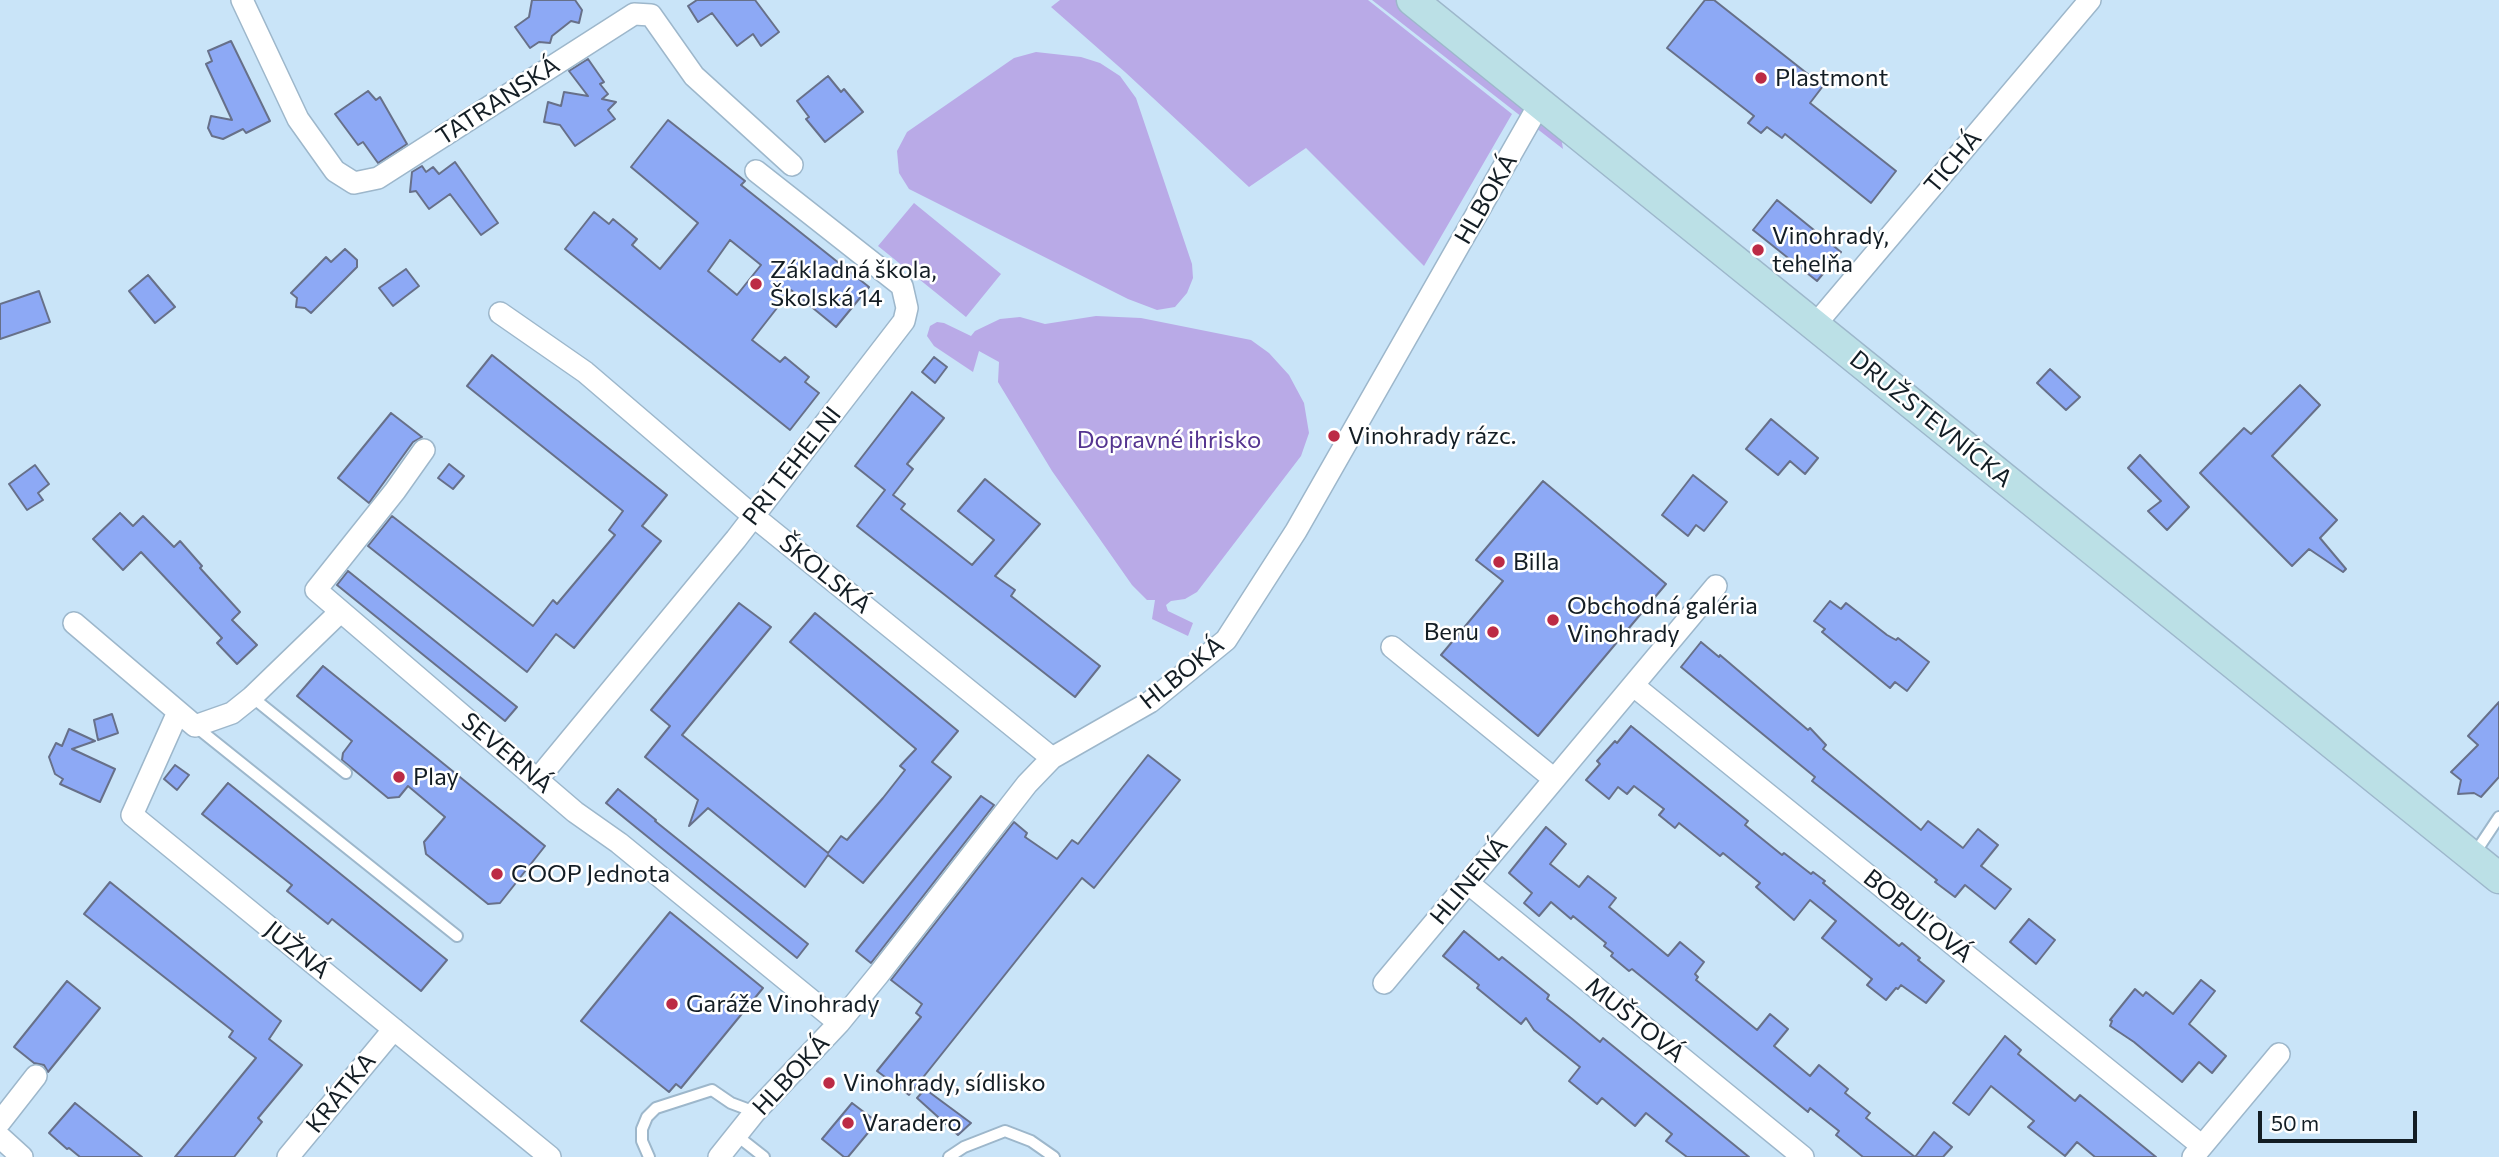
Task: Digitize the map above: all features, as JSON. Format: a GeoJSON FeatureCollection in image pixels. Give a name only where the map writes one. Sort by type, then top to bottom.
{"type":"FeatureCollection","features":[{"type":"Feature","properties":{"kind":"main road","name":"DRUŽSTEVNÍCKA"},"geometry":{"type":"LineString","coordinates":[[1412,0],[2499,878]]}},
{"type":"Feature","properties":{"kind":"street","name":"TATRANSKÁ"},"geometry":{"type":"LineString","coordinates":[[242,0],[298,119],[335,170],[354,183],[378,178],[634,14],[651,15],[694,76],[792,165]]}},
{"type":"Feature","properties":{"kind":"street","name":"TICHÁ"},"geometry":{"type":"LineString","coordinates":[[1815,325],[2090,0]]}},
{"type":"Feature","properties":{"kind":"street","name":"HLBOKÁ"},"geometry":{"type":"LineString","coordinates":[[719,1157],[755,1112],[839,1023],[1027,784],[1052,758],[1150,702],[1226,640],[1284,550],[1540,103]]}},
{"type":"Feature","properties":{"kind":"street","name":"PRI TEHELNI"},"geometry":{"type":"LineString","coordinates":[[537,780],[736,539],[904,321],[907,308],[902,286],[756,171]]}},
{"type":"Feature","properties":{"kind":"street","name":"ŠKOLSKÁ"},"geometry":{"type":"LineString","coordinates":[[500,313],[585,372],[752,515],[1052,758]]}},
{"type":"Feature","properties":{"kind":"street","name":"SEVERNÁ"},"geometry":{"type":"LineString","coordinates":[[424,450],[316,590],[575,812],[619,843],[839,1023]]}},
{"type":"Feature","properties":{"kind":"street","name":"HLINENÁ"},"geometry":{"type":"LineString","coordinates":[[1384,983],[1716,586]]}},
{"type":"Feature","properties":{"kind":"street"},"geometry":{"type":"LineString","coordinates":[[74,623],[195,726],[232,713],[340,612]]}},
{"type":"Feature","properties":{"kind":"street"},"geometry":{"type":"LineString","coordinates":[[1392,646],[1554,779]]}},
{"type":"Feature","properties":{"kind":"street","name":"BOBUĽOVÁ"},"geometry":{"type":"LineString","coordinates":[[1634,687],[2198,1152],[2279,1054]]}},
{"type":"Feature","properties":{"kind":"street","name":"JUŽNÁ"},"geometry":{"type":"LineString","coordinates":[[178,712],[132,816],[550,1157]]}},
{"type":"Feature","properties":{"kind":"street","name":"MUŠTOVÁ"},"geometry":{"type":"LineString","coordinates":[[1468,883],[1802,1157]]}},
{"type":"Feature","properties":{"kind":"street","name":"KRÁTKA"},"geometry":{"type":"LineString","coordinates":[[288,1157],[394,1028]]}},
{"type":"Feature","properties":{"kind":"street"},"geometry":{"type":"LineString","coordinates":[[0,1122],[36,1076]]}},
{"type":"Feature","properties":{"kind":"street"},"geometry":{"type":"LineString","coordinates":[[0,1137],[22,1157]]}},
{"type":"Feature","properties":{"kind":"lane"},"geometry":{"type":"LineString","coordinates":[[252,697],[346,773]]}},
{"type":"Feature","properties":{"kind":"lane"},"geometry":{"type":"LineString","coordinates":[[195,726],[457,936]]}},
{"type":"Feature","properties":{"kind":"lane"},"geometry":{"type":"LineString","coordinates":[[2473,856],[2499,817]]}},
{"type":"Feature","properties":{"kind":"lane"},"geometry":{"type":"LineString","coordinates":[[649,1157],[642,1140],[642,1129],[647,1116],[664,1104],[712,1090],[731,1103],[755,1112]]}},
{"type":"Feature","properties":{"kind":"lane"},"geometry":{"type":"LineString","coordinates":[[949,1157],[964,1147],[1006,1131],[1031,1141],[1054,1157]]}},
{"type":"Feature","properties":{"kind":"lane"},"geometry":{"type":"LineString","coordinates":[[737,1135],[764,1157]]}},
{"type":"Feature","properties":{"kind":"green space"},"geometry":{"type":"Polygon","coordinates":[[[1060,0],[1368,0],[1512,114],[1424,266],[1306,148],[1249,187],[1051,7],[1060,0]]]}},
{"type":"Feature","properties":{"kind":"green space"},"geometry":{"type":"Polygon","coordinates":[[[1372,0],[1432,0],[1555,99],[1563,149],[1372,0]]]}},
{"type":"Feature","properties":{"kind":"green space"},"geometry":{"type":"Polygon","coordinates":[[[1036,52],[1081,57],[1100,63],[1120,76],[1136,98],[1192,264],[1193,278],[1187,293],[1175,307],[1157,310],[1128,299],[909,189],[899,173],[897,151],[907,132],[1014,58],[1036,52]]]}},
{"type":"Feature","properties":{"kind":"green space"},"geometry":{"type":"Polygon","coordinates":[[[914,203],[1001,274],[966,317],[878,246],[914,203]]]}},
{"type":"Feature","properties":{"kind":"green space","name":"Dopravné ihrisko"},"geometry":{"type":"Polygon","coordinates":[[[1096,316],[1141,318],[1251,340],[1269,353],[1289,375],[1304,403],[1309,433],[1301,456],[1197,592],[1166,605],[1168,611],[1193,623],[1188,636],[1152,619],[1155,600],[1147,600],[1132,585],[1052,471],[998,382],[999,362],[979,351],[973,372],[934,346],[927,336],[930,326],[937,322],[971,336],[975,331],[1000,319],[1020,317],[1045,324],[1096,316]]]}},
{"type":"Feature","properties":{"kind":"building"},"geometry":{"type":"Polygon","coordinates":[[[532,0],[575,0],[582,10],[579,23],[571,21],[552,36],[550,43],[539,42],[530,48],[515,27],[529,17],[532,0]]]}},
{"type":"Feature","properties":{"kind":"building"},"geometry":{"type":"Polygon","coordinates":[[[697,0],[755,0],[779,32],[761,46],[753,34],[737,46],[712,13],[698,22],[688,6],[697,0]]]}},
{"type":"Feature","properties":{"kind":"building"},"geometry":{"type":"Polygon","coordinates":[[[1705,0],[1714,0],[1823,86],[1810,103],[1896,171],[1871,203],[1785,134],[1782,138],[1767,127],[1761,133],[1748,123],[1754,116],[1667,48],[1705,0]]]}},
{"type":"Feature","properties":{"kind":"building"},"geometry":{"type":"Polygon","coordinates":[[[231,41],[270,121],[246,133],[243,129],[223,139],[212,136],[208,128],[211,116],[232,120],[206,64],[212,61],[208,51],[231,41]]]}},
{"type":"Feature","properties":{"kind":"building"},"geometry":{"type":"Polygon","coordinates":[[[588,59],[604,82],[600,84],[608,94],[602,99],[616,102],[608,110],[615,119],[575,146],[560,125],[544,122],[548,102],[561,106],[564,92],[588,96],[569,71],[588,59]]]}},
{"type":"Feature","properties":{"kind":"building"},"geometry":{"type":"Polygon","coordinates":[[[828,76],[841,92],[844,89],[863,112],[825,142],[806,119],[809,117],[797,101],[828,76]]]}},
{"type":"Feature","properties":{"kind":"building"},"geometry":{"type":"Polygon","coordinates":[[[368,91],[376,100],[380,97],[407,144],[378,163],[363,142],[358,145],[335,114],[368,91]]]}},
{"type":"Feature","properties":{"kind":"building"},"geometry":{"type":"Polygon","coordinates":[[[668,120],[745,181],[741,185],[869,287],[836,327],[791,290],[752,340],[780,362],[785,357],[809,377],[805,382],[819,393],[790,430],[565,249],[594,212],[609,224],[613,219],[637,239],[632,245],[660,269],[698,223],[631,167],[668,120]],[[730,240],[708,271],[737,295],[761,265],[730,240]]]}},
{"type":"Feature","properties":{"kind":"building"},"geometry":{"type":"Polygon","coordinates":[[[455,162],[498,223],[481,235],[450,194],[429,209],[416,191],[410,192],[412,172],[422,166],[426,172],[433,167],[439,174],[455,162]]]}},
{"type":"Feature","properties":{"kind":"building"},"geometry":{"type":"Polygon","coordinates":[[[1777,200],[1841,252],[1817,281],[1753,230],[1777,200]]]}},
{"type":"Feature","properties":{"kind":"building"},"geometry":{"type":"Polygon","coordinates":[[[345,249],[357,260],[357,267],[311,313],[305,308],[296,307],[297,298],[291,293],[326,257],[331,262],[345,249]]]}},
{"type":"Feature","properties":{"kind":"building"},"geometry":{"type":"Polygon","coordinates":[[[406,269],[419,286],[393,306],[379,288],[406,269]]]}},
{"type":"Feature","properties":{"kind":"building"},"geometry":{"type":"Polygon","coordinates":[[[148,275],[175,307],[155,323],[129,291],[148,275]]]}},
{"type":"Feature","properties":{"kind":"building"},"geometry":{"type":"Polygon","coordinates":[[[39,291],[50,322],[0,339],[0,304],[39,291]]]}},
{"type":"Feature","properties":{"kind":"building"},"geometry":{"type":"Polygon","coordinates":[[[492,355],[667,495],[642,526],[661,541],[574,648],[556,634],[527,672],[368,546],[392,516],[533,626],[553,600],[557,604],[615,535],[609,530],[623,511],[467,386],[492,355]]]}},
{"type":"Feature","properties":{"kind":"building"},"geometry":{"type":"Polygon","coordinates":[[[934,357],[947,367],[935,383],[922,372],[934,357]]]}},
{"type":"Feature","properties":{"kind":"building"},"geometry":{"type":"Polygon","coordinates":[[[2050,369],[2080,397],[2066,410],[2037,383],[2050,369]]]}},
{"type":"Feature","properties":{"kind":"building"},"geometry":{"type":"Polygon","coordinates":[[[2300,385],[2320,405],[2272,456],[2337,520],[2320,538],[2346,569],[2343,572],[2309,549],[2292,566],[2200,473],[2244,428],[2251,434],[2300,385]]]}},
{"type":"Feature","properties":{"kind":"building"},"geometry":{"type":"Polygon","coordinates":[[[912,392],[944,418],[907,464],[913,469],[893,495],[905,504],[901,509],[972,565],[994,540],[958,511],[985,479],[1040,524],[995,576],[1015,590],[1011,596],[1100,666],[1075,697],[857,526],[885,490],[855,466],[912,392]]]}},
{"type":"Feature","properties":{"kind":"building"},"geometry":{"type":"Polygon","coordinates":[[[391,413],[422,437],[413,442],[369,503],[338,478],[391,413]]]}},
{"type":"Feature","properties":{"kind":"building"},"geometry":{"type":"Polygon","coordinates":[[[1771,419],[1818,458],[1805,474],[1790,461],[1778,475],[1746,449],[1771,419]]]}},
{"type":"Feature","properties":{"kind":"building"},"geometry":{"type":"Polygon","coordinates":[[[2140,455],[2189,507],[2167,530],[2148,511],[2161,501],[2128,468],[2140,455]]]}},
{"type":"Feature","properties":{"kind":"building"},"geometry":{"type":"Polygon","coordinates":[[[449,464],[464,476],[453,489],[438,478],[449,464]]]}},
{"type":"Feature","properties":{"kind":"building"},"geometry":{"type":"Polygon","coordinates":[[[35,465],[49,484],[38,493],[43,500],[27,510],[9,484],[35,465]]]}},
{"type":"Feature","properties":{"kind":"building"},"geometry":{"type":"Polygon","coordinates":[[[1693,475],[1727,502],[1704,531],[1696,525],[1688,536],[1662,515],[1693,475]]]}},
{"type":"Feature","properties":{"kind":"building","name":"Obchodná galéria Vinohrady"},"geometry":{"type":"Polygon","coordinates":[[[1543,481],[1666,584],[1538,736],[1441,655],[1503,581],[1476,560],[1543,481]]]}},
{"type":"Feature","properties":{"kind":"building"},"geometry":{"type":"Polygon","coordinates":[[[120,513],[133,526],[143,516],[174,547],[180,541],[202,566],[200,568],[240,612],[232,620],[257,645],[237,664],[217,643],[222,638],[141,552],[123,570],[93,539],[120,513]]]}},
{"type":"Feature","properties":{"kind":"building"},"geometry":{"type":"Polygon","coordinates":[[[348,571],[517,707],[505,721],[337,585],[348,571]]]}},
{"type":"Feature","properties":{"kind":"building"},"geometry":{"type":"Polygon","coordinates":[[[1830,601],[1841,609],[1846,603],[1887,635],[1896,640],[1898,638],[1929,662],[1907,691],[1895,682],[1890,688],[1822,632],[1825,629],[1814,621],[1830,601]]]}},
{"type":"Feature","properties":{"kind":"building"},"geometry":{"type":"Polygon","coordinates":[[[739,603],[771,627],[682,735],[828,853],[841,836],[847,840],[883,798],[905,770],[900,766],[916,749],[790,642],[815,613],[958,731],[932,762],[951,777],[863,883],[828,855],[805,887],[708,808],[689,826],[698,800],[645,757],[670,726],[651,710],[739,603]]]}},
{"type":"Feature","properties":{"kind":"building"},"geometry":{"type":"Polygon","coordinates":[[[1701,642],[1808,730],[1810,728],[1826,745],[1823,749],[1921,830],[1928,821],[1963,848],[1978,829],[1998,845],[1981,866],[2011,889],[1995,909],[1965,885],[1955,897],[1935,882],[1937,880],[1812,781],[1815,777],[1681,667],[1701,642]]]}},
{"type":"Feature","properties":{"kind":"building"},"geometry":{"type":"Polygon","coordinates":[[[323,666],[545,846],[500,903],[488,904],[426,854],[424,842],[445,817],[408,786],[399,797],[388,798],[342,760],[343,753],[352,741],[297,696],[323,666]]]}},
{"type":"Feature","properties":{"kind":"building"},"geometry":{"type":"Polygon","coordinates":[[[2499,702],[2499,777],[2481,797],[2474,793],[2458,794],[2461,780],[2451,772],[2478,745],[2468,736],[2499,702]]]}},
{"type":"Feature","properties":{"kind":"building"},"geometry":{"type":"Polygon","coordinates":[[[112,714],[118,733],[98,740],[94,720],[112,714]]]}},
{"type":"Feature","properties":{"kind":"building"},"geometry":{"type":"Polygon","coordinates":[[[1631,726],[1748,821],[1745,825],[1782,855],[1784,853],[1811,874],[1813,872],[1899,946],[1902,943],[1920,958],[1918,960],[1944,981],[1926,1003],[1901,985],[1886,1000],[1867,985],[1872,979],[1822,938],[1836,921],[1810,900],[1794,920],[1756,887],[1760,883],[1723,853],[1720,856],[1679,823],[1675,828],[1659,815],[1664,809],[1634,786],[1627,794],[1618,787],[1609,799],[1586,780],[1600,764],[1597,761],[1631,726]]]}},
{"type":"Feature","properties":{"kind":"building"},"geometry":{"type":"Polygon","coordinates":[[[69,729],[95,741],[72,749],[115,769],[100,802],[60,784],[63,779],[55,774],[49,757],[56,743],[62,746],[69,729]]]}},
{"type":"Feature","properties":{"kind":"building"},"geometry":{"type":"Polygon","coordinates":[[[1148,755],[1180,780],[1094,888],[1082,878],[909,1095],[877,1071],[921,1017],[916,1013],[922,1004],[891,980],[1014,822],[1027,833],[1025,837],[1057,859],[1072,840],[1078,844],[1148,755]]]}},
{"type":"Feature","properties":{"kind":"building"},"geometry":{"type":"Polygon","coordinates":[[[175,765],[189,775],[177,790],[164,779],[175,765]]]}},
{"type":"Feature","properties":{"kind":"building"},"geometry":{"type":"Polygon","coordinates":[[[228,783],[447,960],[421,991],[332,919],[328,924],[287,891],[292,885],[202,814],[228,783]]]}},
{"type":"Feature","properties":{"kind":"building"},"geometry":{"type":"Polygon","coordinates":[[[618,789],[808,944],[797,958],[606,803],[618,789]]]}},
{"type":"Feature","properties":{"kind":"building"},"geometry":{"type":"Polygon","coordinates":[[[981,796],[994,805],[871,963],[856,951],[981,796]]]}},
{"type":"Feature","properties":{"kind":"building"},"geometry":{"type":"Polygon","coordinates":[[[1546,827],[1566,844],[1550,864],[1579,887],[1588,876],[1616,898],[1609,907],[1668,956],[1680,942],[1704,962],[1695,974],[1698,977],[1696,980],[1757,1030],[1770,1014],[1788,1029],[1774,1046],[1810,1076],[1819,1065],[1848,1089],[1845,1093],[1870,1113],[1866,1118],[1915,1157],[1863,1157],[1836,1135],[1839,1131],[1810,1108],[1808,1112],[1632,969],[1629,971],[1611,956],[1613,953],[1604,946],[1606,943],[1573,916],[1571,919],[1551,902],[1539,916],[1524,903],[1532,893],[1509,873],[1546,827]]]}},
{"type":"Feature","properties":{"kind":"building"},"geometry":{"type":"Polygon","coordinates":[[[110,882],[281,1021],[269,1039],[302,1065],[258,1118],[262,1122],[234,1157],[175,1157],[256,1058],[229,1037],[233,1031],[84,914],[110,882]]]}},
{"type":"Feature","properties":{"kind":"building","name":"Garáže Vinohrady"},"geometry":{"type":"Polygon","coordinates":[[[670,912],[763,988],[681,1088],[676,1084],[669,1092],[581,1021],[670,912]]]}},
{"type":"Feature","properties":{"kind":"building"},"geometry":{"type":"Polygon","coordinates":[[[2029,919],[2055,940],[2036,964],[2010,942],[2029,919]]]}},
{"type":"Feature","properties":{"kind":"building"},"geometry":{"type":"Polygon","coordinates":[[[1464,931],[1499,960],[1502,957],[1549,995],[1547,999],[1600,1042],[1603,1038],[1749,1157],[1687,1157],[1666,1141],[1672,1134],[1646,1113],[1635,1126],[1602,1098],[1597,1104],[1569,1081],[1580,1067],[1534,1030],[1526,1018],[1521,1024],[1443,956],[1464,931]]]}},
{"type":"Feature","properties":{"kind":"building"},"geometry":{"type":"Polygon","coordinates":[[[2201,980],[2215,991],[2189,1024],[2226,1056],[2212,1073],[2199,1062],[2182,1082],[2134,1042],[2110,1026],[2110,1020],[2135,989],[2143,996],[2146,992],[2173,1014],[2201,980]]]}},
{"type":"Feature","properties":{"kind":"building"},"geometry":{"type":"Polygon","coordinates":[[[67,981],[100,1008],[48,1072],[44,1065],[34,1063],[14,1047],[67,981]]]}},
{"type":"Feature","properties":{"kind":"building"},"geometry":{"type":"Polygon","coordinates":[[[2005,1036],[2021,1050],[2018,1054],[2075,1101],[2080,1095],[2156,1157],[2095,1157],[2077,1142],[2065,1156],[2028,1127],[2034,1121],[1991,1086],[1969,1115],[1953,1103],[2005,1036]]]}},
{"type":"Feature","properties":{"kind":"building"},"geometry":{"type":"Polygon","coordinates":[[[925,1089],[971,1123],[958,1135],[917,1098],[925,1089]]]}},
{"type":"Feature","properties":{"kind":"building"},"geometry":{"type":"Polygon","coordinates":[[[75,1103],[142,1157],[80,1157],[67,1149],[49,1133],[75,1103]]]}},
{"type":"Feature","properties":{"kind":"building"},"geometry":{"type":"Polygon","coordinates":[[[852,1103],[877,1122],[848,1157],[844,1157],[822,1139],[852,1103]]]}},
{"type":"Feature","properties":{"kind":"building"},"geometry":{"type":"Polygon","coordinates":[[[1934,1132],[1952,1147],[1943,1157],[1915,1157],[1934,1132]]]}},
{"type":"Feature","properties":{"kind":"place","name":"Plastmont"},"geometry":{"type":"Point","coordinates":[1761,78]}},
{"type":"Feature","properties":{"kind":"place","name":"Vinohrady, tehelňa"},"geometry":{"type":"Point","coordinates":[1758,250]}},
{"type":"Feature","properties":{"kind":"place","name":"Základná škola, Školská 14"},"geometry":{"type":"Point","coordinates":[756,284]}},
{"type":"Feature","properties":{"kind":"place","name":"Vinohrady rázc."},"geometry":{"type":"Point","coordinates":[1334,436]}},
{"type":"Feature","properties":{"kind":"place","name":"Billa"},"geometry":{"type":"Point","coordinates":[1499,562]}},
{"type":"Feature","properties":{"kind":"place","name":"Obchodná galéria Vinohrady"},"geometry":{"type":"Point","coordinates":[1553,620]}},
{"type":"Feature","properties":{"kind":"place","name":"Benu"},"geometry":{"type":"Point","coordinates":[1493,632]}},
{"type":"Feature","properties":{"kind":"place","name":"Play"},"geometry":{"type":"Point","coordinates":[399,777]}},
{"type":"Feature","properties":{"kind":"place","name":"COOP Jednota"},"geometry":{"type":"Point","coordinates":[497,874]}},
{"type":"Feature","properties":{"kind":"place","name":"Garáže Vinohrady"},"geometry":{"type":"Point","coordinates":[672,1004]}},
{"type":"Feature","properties":{"kind":"place","name":"Vinohrady, sídlisko"},"geometry":{"type":"Point","coordinates":[829,1083]}},
{"type":"Feature","properties":{"kind":"place","name":"Varadero"},"geometry":{"type":"Point","coordinates":[848,1123]}}]}
